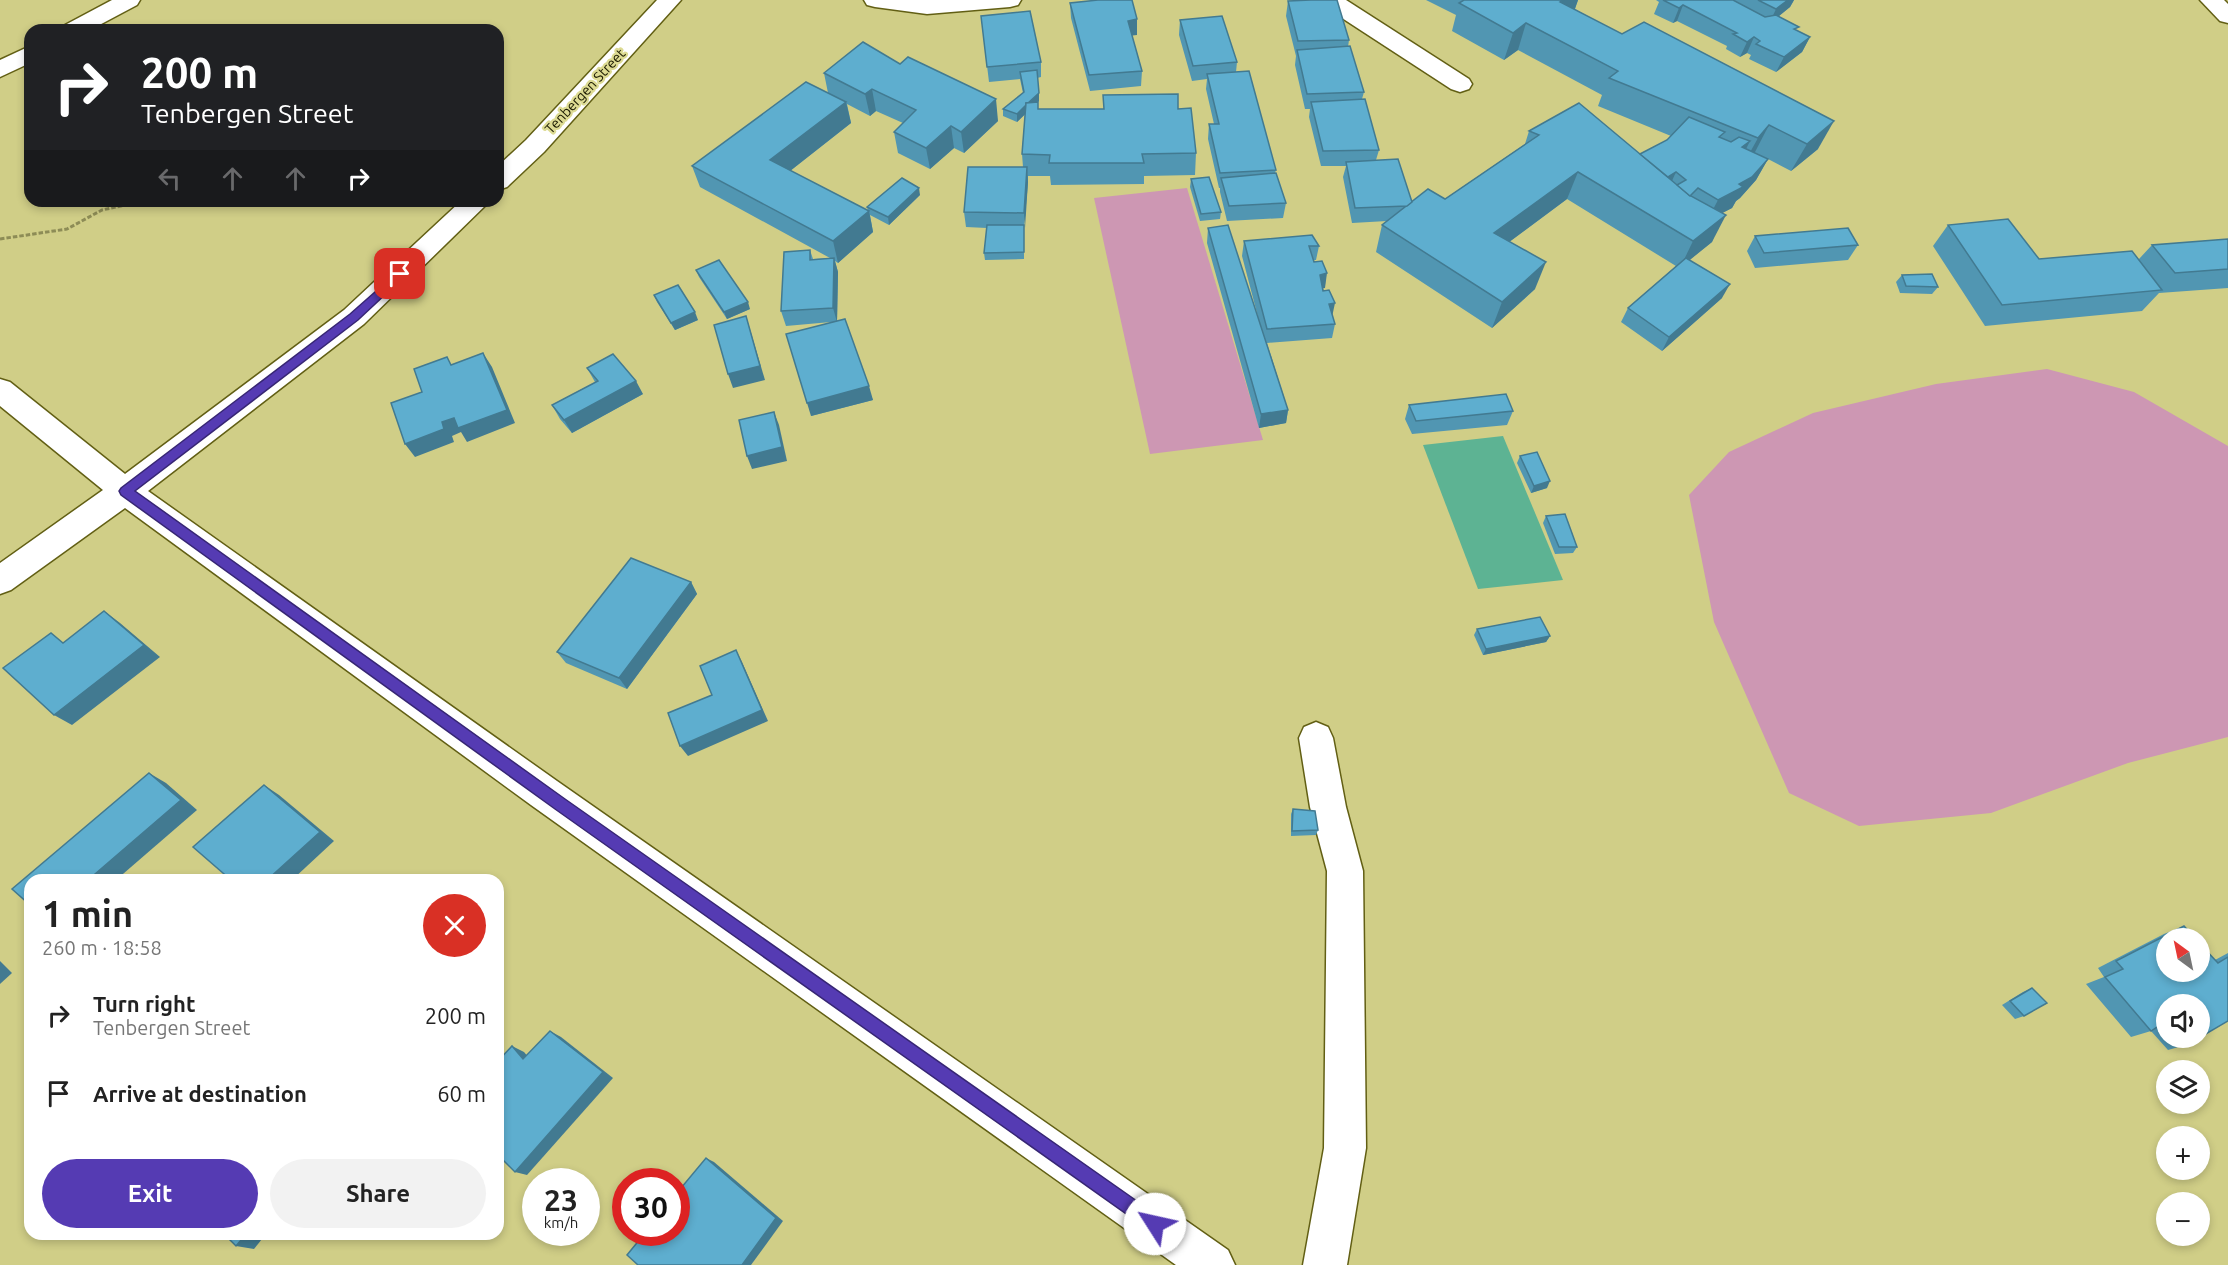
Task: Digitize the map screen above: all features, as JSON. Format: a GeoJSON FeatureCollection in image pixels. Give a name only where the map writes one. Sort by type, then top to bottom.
{"type":"FeatureCollection","features":[{"type":"Feature","properties":{"kind":"street"},"geometry":{"type":"LineString","coordinates":[[85,24],[129,0]]}},
{"type":"Feature","properties":{"kind":"street","name":"Tenbergen Street"},"geometry":{"type":"LineString","coordinates":[[504,175],[670,0]]}},
{"type":"Feature","properties":{"kind":"street"},"geometry":{"type":"LineString","coordinates":[[875,0],[927,7],[1010,0]]}},
{"type":"Feature","properties":{"kind":"street"},"geometry":{"type":"LineString","coordinates":[[1330,0],[1460,84]]}},
{"type":"Feature","properties":{"kind":"street"},"geometry":{"type":"LineString","coordinates":[[2211,0],[2228,16]]}},
{"type":"Feature","properties":{"kind":"street"},"geometry":{"type":"LineString","coordinates":[[0,70],[24,57]]}},
{"type":"Feature","properties":{"kind":"street"},"geometry":{"type":"LineString","coordinates":[[0,581],[126,491],[354,317],[471,207]]}},
{"type":"Feature","properties":{"kind":"street"},"geometry":{"type":"LineString","coordinates":[[0,390],[126,491],[552,799],[1213,1265]]}},
{"type":"Feature","properties":{"kind":"street"},"geometry":{"type":"LineString","coordinates":[[1316,738],[1328,807],[1345,871],[1345,1148],[1325,1265]]}},
{"type":"Feature","properties":{"kind":"path"},"geometry":{"type":"LineString","coordinates":[[0,239],[68,229],[102,210],[116,207]]}},
{"type":"Feature","properties":{"kind":"shaded area"},"geometry":{"type":"Polygon","coordinates":[[[1187,188],[1263,440],[1150,454],[1094,198],[1187,188]]]}},
{"type":"Feature","properties":{"kind":"shaded area"},"geometry":{"type":"Polygon","coordinates":[[[2047,369],[2134,392],[2228,446],[2228,737],[2128,763],[1991,813],[1859,826],[1789,793],[1714,622],[1689,495],[1729,452],[1813,413],[1936,384],[2047,369]]]}},
{"type":"Feature","properties":{"kind":"shaded area"},"geometry":{"type":"Polygon","coordinates":[[[1503,436],[1563,580],[1478,589],[1423,445],[1503,436]]]}},
{"type":"Feature","properties":{"kind":"building"},"geometry":{"type":"Polygon","coordinates":[[[1132,0],[1137,19],[1128,21],[1142,71],[1089,75],[1070,3],[1132,0]]]}},
{"type":"Feature","properties":{"kind":"building"},"geometry":{"type":"Polygon","coordinates":[[[1337,0],[1349,40],[1298,41],[1288,1],[1337,0]]]}},
{"type":"Feature","properties":{"kind":"building"},"geometry":{"type":"Polygon","coordinates":[[[1464,0],[1563,0],[1560,2],[1622,34],[1644,22],[1834,121],[1807,144],[1769,125],[1758,138],[1609,78],[1618,71],[1526,23],[1513,33],[1459,3],[1464,0]]]}},
{"type":"Feature","properties":{"kind":"building"},"geometry":{"type":"Polygon","coordinates":[[[1663,0],[1733,0],[1765,17],[1776,15],[1799,27],[1794,29],[1810,37],[1784,57],[1756,44],[1760,41],[1754,37],[1747,42],[1733,34],[1737,33],[1683,5],[1679,8],[1663,0]]]}},
{"type":"Feature","properties":{"kind":"building"},"geometry":{"type":"Polygon","coordinates":[[[1758,0],[1788,0],[1776,9],[1758,0]]]}},
{"type":"Feature","properties":{"kind":"building"},"geometry":{"type":"Polygon","coordinates":[[[1030,11],[1041,62],[987,67],[981,16],[1030,11]]]}},
{"type":"Feature","properties":{"kind":"building"},"geometry":{"type":"Polygon","coordinates":[[[1222,16],[1237,62],[1193,66],[1180,20],[1222,16]]]}},
{"type":"Feature","properties":{"kind":"building"},"geometry":{"type":"Polygon","coordinates":[[[863,42],[900,64],[908,57],[996,99],[961,132],[951,126],[926,148],[894,132],[916,110],[872,89],[865,94],[824,73],[863,42]]]}},
{"type":"Feature","properties":{"kind":"building"},"geometry":{"type":"Polygon","coordinates":[[[1350,46],[1364,92],[1307,94],[1297,50],[1350,46]]]}},
{"type":"Feature","properties":{"kind":"building"},"geometry":{"type":"Polygon","coordinates":[[[1037,70],[1039,93],[1017,114],[1003,109],[1024,92],[1020,72],[1037,70]]]}},
{"type":"Feature","properties":{"kind":"building"},"geometry":{"type":"Polygon","coordinates":[[[1249,71],[1276,170],[1220,173],[1209,124],[1219,124],[1207,74],[1249,71]]]}},
{"type":"Feature","properties":{"kind":"building"},"geometry":{"type":"Polygon","coordinates":[[[806,82],[846,102],[770,160],[869,211],[833,241],[692,166],[806,82]]]}},
{"type":"Feature","properties":{"kind":"building"},"geometry":{"type":"Polygon","coordinates":[[[1178,94],[1178,109],[1191,108],[1196,153],[1142,154],[1144,163],[1049,163],[1050,155],[1022,154],[1026,103],[1038,102],[1038,109],[1104,109],[1103,95],[1178,94]]]}},
{"type":"Feature","properties":{"kind":"building"},"geometry":{"type":"Polygon","coordinates":[[[1365,99],[1379,150],[1323,151],[1311,102],[1365,99]]]}},
{"type":"Feature","properties":{"kind":"building"},"geometry":{"type":"Polygon","coordinates":[[[1579,103],[1689,195],[1726,215],[1693,241],[1578,172],[1494,233],[1546,262],[1502,302],[1382,225],[1428,189],[1445,199],[1539,135],[1529,131],[1579,103]]]}},
{"type":"Feature","properties":{"kind":"building"},"geometry":{"type":"Polygon","coordinates":[[[1689,117],[1725,132],[1719,137],[1731,142],[1739,137],[1750,141],[1742,147],[1768,159],[1752,177],[1739,184],[1743,187],[1718,200],[1698,188],[1690,196],[1677,185],[1686,180],[1676,172],[1668,177],[1640,154],[1667,140],[1689,117]]]}},
{"type":"Feature","properties":{"kind":"building"},"geometry":{"type":"Polygon","coordinates":[[[1398,159],[1412,202],[1407,206],[1355,208],[1346,162],[1398,159]]]}},
{"type":"Feature","properties":{"kind":"building"},"geometry":{"type":"Polygon","coordinates":[[[968,167],[1027,167],[1024,213],[964,212],[968,167]]]}},
{"type":"Feature","properties":{"kind":"building"},"geometry":{"type":"Polygon","coordinates":[[[1276,173],[1286,203],[1229,206],[1221,178],[1276,173]]]}},
{"type":"Feature","properties":{"kind":"building"},"geometry":{"type":"Polygon","coordinates":[[[1209,177],[1221,212],[1201,214],[1191,179],[1209,177]]]}},
{"type":"Feature","properties":{"kind":"building"},"geometry":{"type":"Polygon","coordinates":[[[902,178],[919,188],[888,217],[867,207],[902,178]]]}},
{"type":"Feature","properties":{"kind":"building"},"geometry":{"type":"Polygon","coordinates":[[[2008,219],[2039,259],[2132,251],[2162,290],[2002,305],[1948,225],[2008,219]]]}},
{"type":"Feature","properties":{"kind":"building"},"geometry":{"type":"Polygon","coordinates":[[[987,225],[1024,225],[1024,252],[984,253],[987,225]]]}},
{"type":"Feature","properties":{"kind":"building"},"geometry":{"type":"Polygon","coordinates":[[[1228,225],[1288,410],[1261,414],[1208,228],[1228,225]]]}},
{"type":"Feature","properties":{"kind":"building"},"geometry":{"type":"Polygon","coordinates":[[[1848,228],[1858,245],[1764,253],[1755,236],[1848,228]]]}},
{"type":"Feature","properties":{"kind":"building"},"geometry":{"type":"Polygon","coordinates":[[[1312,235],[1319,246],[1309,246],[1314,262],[1322,261],[1327,273],[1320,275],[1323,291],[1329,290],[1335,303],[1329,304],[1335,324],[1267,329],[1244,241],[1312,235]]]}},
{"type":"Feature","properties":{"kind":"building"},"geometry":{"type":"Polygon","coordinates":[[[2228,239],[2228,269],[2175,273],[2152,245],[2228,239]]]}},
{"type":"Feature","properties":{"kind":"building"},"geometry":{"type":"Polygon","coordinates":[[[810,250],[810,260],[834,258],[833,308],[781,311],[784,252],[810,250]]]}},
{"type":"Feature","properties":{"kind":"building"},"geometry":{"type":"Polygon","coordinates":[[[1686,258],[1730,284],[1669,337],[1628,308],[1686,258]]]}},
{"type":"Feature","properties":{"kind":"building"},"geometry":{"type":"Polygon","coordinates":[[[719,260],[748,302],[724,312],[696,270],[719,260]]]}},
{"type":"Feature","properties":{"kind":"building"},"geometry":{"type":"Polygon","coordinates":[[[1932,274],[1938,287],[1906,286],[1902,275],[1932,274]]]}},
{"type":"Feature","properties":{"kind":"building"},"geometry":{"type":"Polygon","coordinates":[[[678,285],[695,312],[671,323],[654,295],[678,285]]]}},
{"type":"Feature","properties":{"kind":"building"},"geometry":{"type":"Polygon","coordinates":[[[746,316],[760,366],[728,374],[714,325],[746,316]]]}},
{"type":"Feature","properties":{"kind":"building"},"geometry":{"type":"Polygon","coordinates":[[[845,319],[869,386],[807,403],[786,334],[845,319]]]}},
{"type":"Feature","properties":{"kind":"building"},"geometry":{"type":"Polygon","coordinates":[[[483,353],[507,410],[458,428],[454,418],[442,422],[444,429],[405,444],[391,403],[422,392],[414,369],[447,357],[451,365],[483,353]]]}},
{"type":"Feature","properties":{"kind":"building"},"geometry":{"type":"Polygon","coordinates":[[[613,354],[636,381],[564,420],[552,405],[598,381],[587,368],[613,354]]]}},
{"type":"Feature","properties":{"kind":"building"},"geometry":{"type":"Polygon","coordinates":[[[1506,394],[1513,411],[1416,421],[1409,405],[1506,394]]]}},
{"type":"Feature","properties":{"kind":"building"},"geometry":{"type":"Polygon","coordinates":[[[774,412],[782,447],[747,456],[739,420],[774,412]]]}},
{"type":"Feature","properties":{"kind":"building"},"geometry":{"type":"Polygon","coordinates":[[[1537,452],[1550,481],[1534,486],[1520,456],[1537,452]]]}},
{"type":"Feature","properties":{"kind":"building"},"geometry":{"type":"Polygon","coordinates":[[[1565,514],[1577,547],[1559,547],[1546,516],[1565,514]]]}},
{"type":"Feature","properties":{"kind":"building"},"geometry":{"type":"Polygon","coordinates":[[[631,558],[691,582],[619,678],[557,652],[631,558]]]}},
{"type":"Feature","properties":{"kind":"building"},"geometry":{"type":"Polygon","coordinates":[[[104,611],[144,645],[54,715],[3,668],[51,633],[63,643],[104,611]]]}},
{"type":"Feature","properties":{"kind":"building"},"geometry":{"type":"Polygon","coordinates":[[[1540,617],[1550,636],[1486,649],[1477,629],[1540,617]]]}},
{"type":"Feature","properties":{"kind":"building"},"geometry":{"type":"Polygon","coordinates":[[[736,650],[762,710],[680,746],[668,713],[712,695],[700,666],[736,650]]]}},
{"type":"Feature","properties":{"kind":"building"},"geometry":{"type":"Polygon","coordinates":[[[149,773],[181,800],[95,874],[30,874],[149,773]]]}},
{"type":"Feature","properties":{"kind":"building"},"geometry":{"type":"Polygon","coordinates":[[[264,785],[320,832],[274,874],[224,874],[193,847],[264,785]]]}},
{"type":"Feature","properties":{"kind":"building"},"geometry":{"type":"Polygon","coordinates":[[[1293,809],[1315,811],[1318,830],[1292,831],[1293,809]]]}},
{"type":"Feature","properties":{"kind":"building"},"geometry":{"type":"Polygon","coordinates":[[[24,879],[24,900],[12,889],[24,879]]]}},
{"type":"Feature","properties":{"kind":"building"},"geometry":{"type":"Polygon","coordinates":[[[2156,940],[2156,982],[2210,982],[2210,955],[2218,963],[2228,957],[2228,1021],[2210,1032],[2210,994],[2156,994],[2156,1028],[2151,1031],[2105,977],[2123,969],[2116,961],[2156,940]]]}},
{"type":"Feature","properties":{"kind":"building"},"geometry":{"type":"Polygon","coordinates":[[[2032,988],[2047,1003],[2024,1016],[2010,1001],[2032,988]]]}},
{"type":"Feature","properties":{"kind":"building"},"geometry":{"type":"Polygon","coordinates":[[[550,1031],[603,1072],[515,1172],[504,1161],[504,1055],[512,1046],[523,1059],[550,1031]]]}},
{"type":"Feature","properties":{"kind":"building"},"geometry":{"type":"Polygon","coordinates":[[[706,1158],[776,1218],[742,1265],[638,1265],[627,1255],[634,1246],[690,1246],[690,1177],[706,1158]]]}},
{"type":"Feature","properties":{"kind":"building"},"geometry":{"type":"Polygon","coordinates":[[[230,1240],[241,1240],[236,1246],[230,1240]]]}},
{"type":"Feature","properties":{"kind":"route"},"geometry":{"type":"LineString","coordinates":[[400,274],[354,317],[126,491],[560,804],[1155,1224]]}}]}
